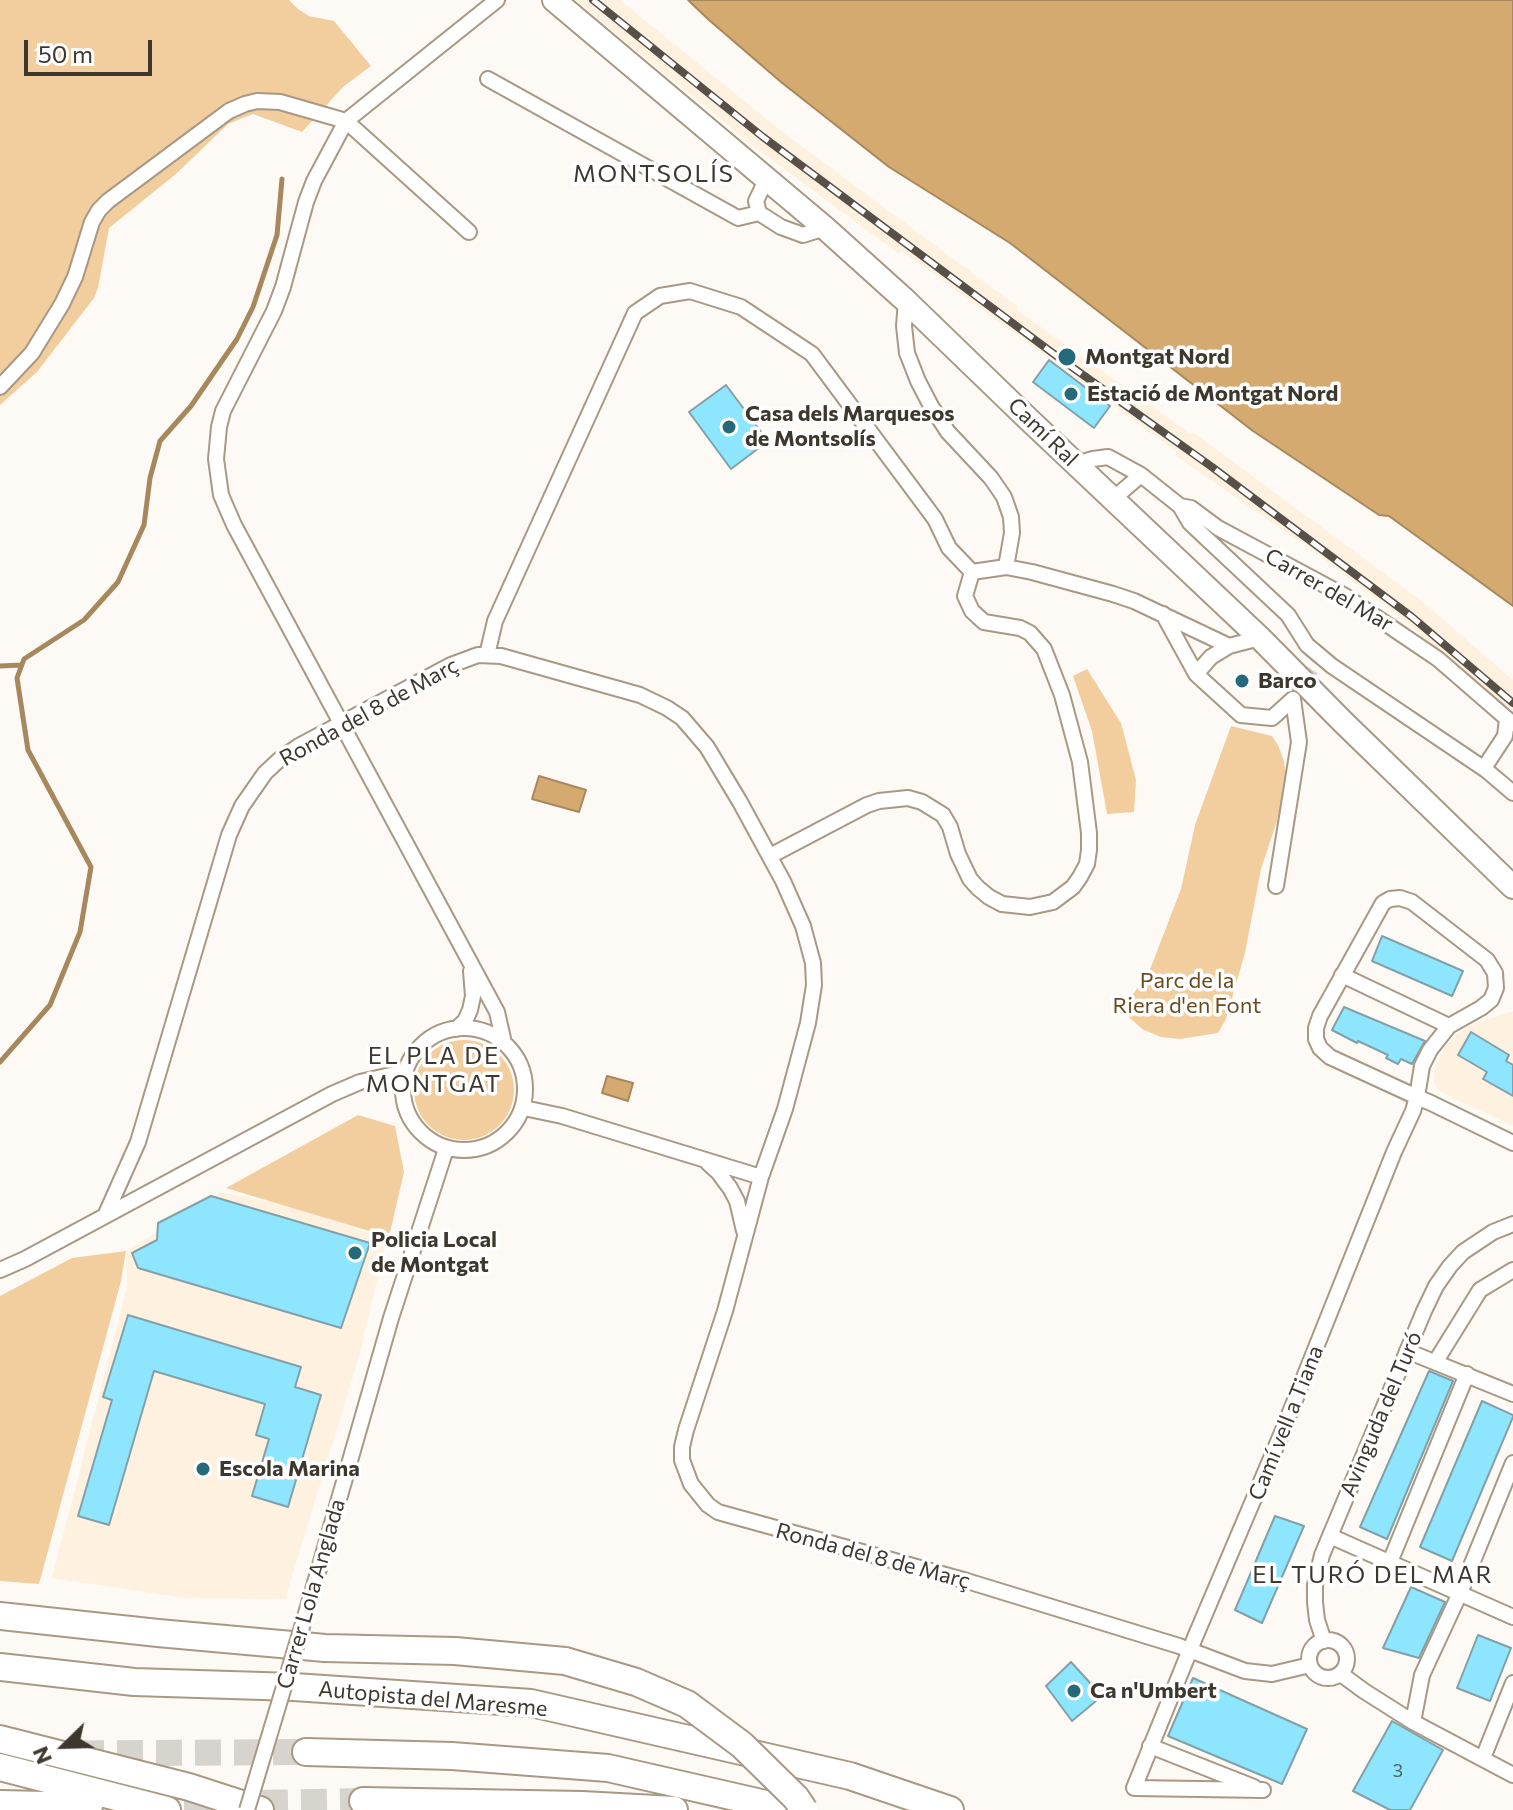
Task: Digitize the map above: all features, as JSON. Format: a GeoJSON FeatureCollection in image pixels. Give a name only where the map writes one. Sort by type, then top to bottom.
{"type":"FeatureCollection","features":[{"type":"Feature","properties":{"kind":"highway"},"geometry":{"type":"LineString","coordinates":[[0,1616],[310,1646],[455,1651],[565,1661],[636,1682],[687,1704],[742,1745],[796,1798],[804,1810]]}},
{"type":"Feature","properties":{"kind":"highway"},"geometry":{"type":"LineString","coordinates":[[0,1655],[61,1661],[134,1682]]}},
{"type":"Feature","properties":{"kind":"highway","name":"Autopista del Maresme"},"geometry":{"type":"LineString","coordinates":[[0,1667],[134,1682],[294,1687],[531,1703],[850,1776],[950,1810]]}},
{"type":"Feature","properties":{"kind":"highway"},"geometry":{"type":"LineString","coordinates":[[0,1739],[189,1787],[260,1810]]}},
{"type":"Feature","properties":{"kind":"highway"},"geometry":{"type":"LineString","coordinates":[[306,1752],[452,1756],[608,1768],[792,1810]]}},
{"type":"Feature","properties":{"kind":"highway"},"geometry":{"type":"LineString","coordinates":[[0,1767],[167,1810]]}},
{"type":"Feature","properties":{"kind":"highway"},"geometry":{"type":"LineString","coordinates":[[363,1801],[674,1810]]}},
{"type":"Feature","properties":{"kind":"highway"},"geometry":{"type":"LineString","coordinates":[[0,1804],[89,1806]]}},
{"type":"Feature","properties":{"kind":"main road","name":"Camí Ral"},"geometry":{"type":"LineString","coordinates":[[554,0],[825,228],[906,301],[1260,638],[1513,887]]}},
{"type":"Feature","properties":{"kind":"street"},"geometry":{"type":"LineString","coordinates":[[497,0],[346,121],[306,202],[274,311],[223,411],[216,459],[221,495],[234,525],[497,1012],[504,1043]]}},
{"type":"Feature","properties":{"kind":"street"},"geometry":{"type":"LineString","coordinates":[[488,79],[738,218],[759,213]]}},
{"type":"Feature","properties":{"kind":"street"},"geometry":{"type":"LineString","coordinates":[[0,387],[19,369],[46,332],[68,293],[99,210],[229,111],[245,104],[280,102],[346,121],[469,232]]}},
{"type":"Feature","properties":{"kind":"street"},"geometry":{"type":"LineString","coordinates":[[766,180],[756,201],[759,213],[781,227],[803,235],[825,228]]}},
{"type":"Feature","properties":{"kind":"street"},"geometry":{"type":"LineString","coordinates":[[487,655],[495,621],[635,313],[660,296],[690,291],[741,307],[812,354],[935,519],[949,548],[972,572]]}},
{"type":"Feature","properties":{"kind":"street"},"geometry":{"type":"LineString","coordinates":[[906,301],[904,326],[907,353],[918,381],[948,432],[991,478],[1004,497],[1011,517],[1012,533],[1006,567]]}},
{"type":"Feature","properties":{"kind":"street","name":"Carrer del Mar"},"geometry":{"type":"LineString","coordinates":[[1076,464],[1108,457],[1141,475],[1180,506],[1191,508],[1218,528],[1345,596],[1438,659],[1510,722],[1505,736],[1484,768]]}},
{"type":"Feature","properties":{"kind":"street"},"geometry":{"type":"LineString","coordinates":[[1113,499],[1141,475]]}},
{"type":"Feature","properties":{"kind":"street"},"geometry":{"type":"LineString","coordinates":[[1180,506],[1190,523],[1288,615],[1318,659],[1484,768],[1513,793]]}},
{"type":"Feature","properties":{"kind":"street"},"geometry":{"type":"LineString","coordinates":[[972,572],[1006,567],[1113,594],[1229,646]]}},
{"type":"Feature","properties":{"kind":"street"},"geometry":{"type":"LineString","coordinates":[[770,856],[867,805],[908,798],[922,802],[943,815],[970,879],[989,897],[1002,904],[1030,907],[1053,902],[1073,887],[1087,864],[1089,833],[1080,762],[1062,695],[1044,649],[1030,633],[1020,628],[984,622],[972,611],[965,596],[972,572]]}},
{"type":"Feature","properties":{"kind":"street"},"geometry":{"type":"LineString","coordinates":[[1163,614],[1196,674],[1241,715],[1272,718],[1293,699],[1299,742],[1276,886]]}},
{"type":"Feature","properties":{"kind":"street"},"geometry":{"type":"LineString","coordinates":[[1196,674],[1211,657],[1229,646],[1260,638]]}},
{"type":"Feature","properties":{"kind":"street","name":"Ronda del 8 de Març"},"geometry":{"type":"LineString","coordinates":[[105,1216],[138,1142],[236,818],[265,773],[299,746],[468,658],[501,656],[640,695],[682,718],[707,747],[770,856],[803,926],[813,963],[814,985],[797,1066],[682,1447],[682,1460],[691,1484],[718,1512],[967,1581],[1190,1650],[1245,1671],[1284,1672],[1310,1665]]}},
{"type":"Feature","properties":{"kind":"street"},"geometry":{"type":"LineString","coordinates":[[1342,975],[1449,1026],[1491,1000],[1496,988],[1495,973],[1487,960],[1412,902],[1390,899],[1383,903],[1342,975],[1320,1016],[1316,1039],[1330,1057],[1513,1143]]}},
{"type":"Feature","properties":{"kind":"street"},"geometry":{"type":"LineString","coordinates":[[456,1029],[489,1033],[504,1043],[512,1052],[526,1084],[524,1108],[514,1125],[502,1136],[464,1151],[446,1149],[431,1142],[419,1131],[409,1113],[404,1094],[404,1072],[415,1050],[426,1041],[456,1029],[465,1021],[473,996],[468,959]]}},
{"type":"Feature","properties":{"kind":"street","name":"Camí vell a Tiana"},"geometry":{"type":"LineString","coordinates":[[1150,1746],[1263,1790],[1134,1788],[1150,1746],[1283,1430],[1394,1152],[1413,1111],[1422,1066],[1449,1026]]}},
{"type":"Feature","properties":{"kind":"street"},"geometry":{"type":"LineString","coordinates":[[0,1270],[332,1094],[360,1082],[404,1072]]}},
{"type":"Feature","properties":{"kind":"street"},"geometry":{"type":"LineString","coordinates":[[524,1108],[562,1116],[761,1177]]}},
{"type":"Feature","properties":{"kind":"street","name":"Carrer Lola Anglada"},"geometry":{"type":"LineString","coordinates":[[247,1810],[391,1318],[446,1149]]}},
{"type":"Feature","properties":{"kind":"street","name":"Ronda del 8 de Març"},"geometry":{"type":"LineString","coordinates":[[705,1160],[724,1180],[737,1201],[745,1239]]}},
{"type":"Feature","properties":{"kind":"street","name":"Avinguda del Turó"},"geometry":{"type":"LineString","coordinates":[[1324,1641],[1316,1611],[1315,1585],[1319,1564],[1436,1286],[1450,1266],[1476,1242],[1513,1224]]}},
{"type":"Feature","properties":{"kind":"street"},"geometry":{"type":"LineString","coordinates":[[1436,1361],[1480,1290],[1513,1270]]}},
{"type":"Feature","properties":{"kind":"street"},"geometry":{"type":"LineString","coordinates":[[1407,1351],[1513,1394]]}},
{"type":"Feature","properties":{"kind":"street"},"geometry":{"type":"LineString","coordinates":[[1390,1562],[1467,1374]]}},
{"type":"Feature","properties":{"kind":"street"},"geometry":{"type":"LineString","coordinates":[[1413,1722],[1422,1675],[1460,1593],[1513,1463]]}},
{"type":"Feature","properties":{"kind":"street"},"geometry":{"type":"LineString","coordinates":[[1330,1536],[1513,1617]]}},
{"type":"Feature","properties":{"kind":"street"},"geometry":{"type":"LineString","coordinates":[[1324,1641],[1337,1642],[1346,1652],[1346,1666],[1341,1674],[1331,1678],[1321,1677],[1310,1665],[1311,1652],[1324,1641]]}},
{"type":"Feature","properties":{"kind":"street"},"geometry":{"type":"LineString","coordinates":[[1341,1674],[1413,1722],[1513,1775]]}},
{"type":"Feature","properties":{"kind":"street"},"geometry":{"type":"LineString","coordinates":[[1483,1758],[1513,1683]]}},
{"type":"Feature","properties":{"kind":"shaded area"},"geometry":{"type":"Polygon","coordinates":[[[575,0],[620,0],[775,126],[1018,307],[1017,310],[1191,434],[1193,432],[1424,603],[1513,680],[1513,715],[1406,622],[1320,556],[1176,456],[1177,452],[753,146],[575,0]]]}},
{"type":"Feature","properties":{"kind":"shaded area"},"geometry":{"type":"Polygon","coordinates":[[[688,0],[1513,0],[1513,606],[1389,516],[1379,515],[1253,431],[1010,243],[889,167],[781,82],[688,0]]]}},
{"type":"Feature","properties":{"kind":"shaded area"},"geometry":{"type":"Polygon","coordinates":[[[539,776],[586,790],[579,812],[532,799],[539,776]]]}},
{"type":"Feature","properties":{"kind":"shaded area"},"geometry":{"type":"Polygon","coordinates":[[[1513,1011],[1513,1126],[1441,1092],[1436,1087],[1434,1071],[1444,1048],[1455,1036],[1470,1025],[1513,1011]]]}},
{"type":"Feature","properties":{"kind":"shaded area"},"geometry":{"type":"Polygon","coordinates":[[[607,1076],[633,1083],[628,1101],[602,1093],[607,1076]]]}},
{"type":"Feature","properties":{"kind":"shaded area","name":"Escola Marina"},"geometry":{"type":"Polygon","coordinates":[[[220,1192],[295,1207],[387,1240],[358,1360],[285,1599],[184,1598],[52,1578],[127,1287],[126,1251],[220,1192]]]}},
{"type":"Feature","properties":{"kind":"green space"},"geometry":{"type":"Polygon","coordinates":[[[0,0],[289,0],[309,16],[334,21],[371,66],[343,87],[302,132],[253,114],[228,124],[176,174],[109,228],[94,298],[37,372],[0,405],[0,0]]]}},
{"type":"Feature","properties":{"kind":"green space"},"geometry":{"type":"Polygon","coordinates":[[[1087,669],[1121,723],[1136,780],[1134,812],[1107,814],[1092,731],[1073,676],[1087,669]]]}},
{"type":"Feature","properties":{"kind":"green space","name":"Parc de la Riera d'en Font"},"geometry":{"type":"Polygon","coordinates":[[[1231,726],[1272,736],[1278,745],[1286,778],[1277,821],[1261,869],[1245,953],[1226,1019],[1218,1033],[1180,1039],[1161,1037],[1142,1029],[1120,1009],[1149,972],[1181,889],[1195,825],[1231,726]]]}},
{"type":"Feature","properties":{"kind":"green space"},"geometry":{"type":"Polygon","coordinates":[[[464,1040],[483,1044],[499,1055],[510,1071],[514,1090],[510,1109],[499,1125],[483,1136],[464,1140],[445,1136],[429,1125],[418,1109],[414,1090],[418,1071],[429,1055],[445,1044],[464,1040]]]}},
{"type":"Feature","properties":{"kind":"green space"},"geometry":{"type":"Polygon","coordinates":[[[358,1115],[395,1126],[404,1172],[389,1237],[226,1188],[358,1115]]]}},
{"type":"Feature","properties":{"kind":"green space"},"geometry":{"type":"Polygon","coordinates":[[[126,1251],[121,1281],[39,1584],[0,1581],[0,1296],[72,1258],[126,1251]]]}},
{"type":"Feature","properties":{"kind":"building","name":"Estació de Montgat Nord"},"geometry":{"type":"Polygon","coordinates":[[[1049,360],[1110,406],[1094,428],[1033,382],[1049,360]]]}},
{"type":"Feature","properties":{"kind":"building","name":"Casa dels Marquesos de Montsolís"},"geometry":{"type":"Polygon","coordinates":[[[726,385],[768,441],[731,469],[689,412],[726,385]]]}},
{"type":"Feature","properties":{"kind":"building"},"geometry":{"type":"Polygon","coordinates":[[[1382,936],[1463,971],[1452,996],[1372,961],[1382,936]]]}},
{"type":"Feature","properties":{"kind":"building"},"geometry":{"type":"Polygon","coordinates":[[[1344,1007],[1425,1041],[1412,1064],[1401,1059],[1398,1064],[1386,1058],[1388,1055],[1332,1030],[1344,1007]]]}},
{"type":"Feature","properties":{"kind":"building"},"geometry":{"type":"Polygon","coordinates":[[[1471,1032],[1509,1055],[1506,1061],[1513,1065],[1513,1096],[1483,1079],[1487,1072],[1458,1055],[1471,1032]]]}},
{"type":"Feature","properties":{"kind":"building"},"geometry":{"type":"Polygon","coordinates":[[[211,1196],[370,1243],[341,1328],[138,1268],[132,1253],[157,1240],[158,1223],[211,1196]]]}},
{"type":"Feature","properties":{"kind":"building"},"geometry":{"type":"Polygon","coordinates":[[[128,1315],[301,1367],[295,1387],[321,1395],[288,1507],[252,1496],[269,1439],[256,1435],[265,1404],[154,1371],[109,1525],[78,1516],[112,1400],[103,1397],[128,1315]]]}},
{"type":"Feature","properties":{"kind":"building"},"geometry":{"type":"Polygon","coordinates":[[[1429,1371],[1453,1381],[1387,1539],[1360,1527],[1429,1371]]]}},
{"type":"Feature","properties":{"kind":"building"},"geometry":{"type":"Polygon","coordinates":[[[1482,1401],[1513,1417],[1452,1561],[1420,1547],[1482,1401]]]}},
{"type":"Feature","properties":{"kind":"building"},"geometry":{"type":"Polygon","coordinates":[[[1275,1516],[1304,1526],[1262,1623],[1235,1610],[1275,1516]]]}},
{"type":"Feature","properties":{"kind":"building"},"geometry":{"type":"Polygon","coordinates":[[[1411,1587],[1445,1602],[1419,1658],[1383,1648],[1411,1587]]]}},
{"type":"Feature","properties":{"kind":"building"},"geometry":{"type":"Polygon","coordinates":[[[1478,1635],[1511,1648],[1490,1701],[1457,1688],[1478,1635]]]}},
{"type":"Feature","properties":{"kind":"building","name":"Ca n'Umbert"},"geometry":{"type":"Polygon","coordinates":[[[1071,1662],[1102,1696],[1072,1721],[1046,1686],[1071,1662]]]}},
{"type":"Feature","properties":{"kind":"building"},"geometry":{"type":"Polygon","coordinates":[[[1193,1678],[1307,1729],[1282,1784],[1168,1736],[1193,1678]]]}},
{"type":"Feature","properties":{"kind":"building"},"geometry":{"type":"Polygon","coordinates":[[[1392,1721],[1443,1750],[1410,1810],[1390,1810],[1353,1791],[1392,1721]]]}},
{"type":"Feature","properties":{"kind":"waterway"},"geometry":{"type":"LineString","coordinates":[[0,1062],[50,1005],[80,932],[91,867],[28,750],[17,678],[24,659],[84,620],[118,582],[144,525],[150,478],[160,441],[191,406],[237,339],[253,307],[277,235],[282,179]]}},
{"type":"Feature","properties":{"kind":"waterway"},"geometry":{"type":"LineString","coordinates":[[0,666],[22,665]]}},
{"type":"Feature","properties":{"kind":"tunnel"},"geometry":{"type":"LineString","coordinates":[[1293,699],[1316,663]]}},
{"type":"Feature","properties":{"kind":"tunnel"},"geometry":{"type":"LineString","coordinates":[[0,1754],[306,1752]]}},
{"type":"Feature","properties":{"kind":"tunnel"},"geometry":{"type":"LineString","coordinates":[[145,1805],[363,1801]]}},
{"type":"Feature","properties":{"kind":"railway"},"geometry":{"type":"LineString","coordinates":[[593,0],[763,137],[1412,617],[1513,703]]}},
{"type":"Feature","properties":{"kind":"place","name":"Montgat Nord"},"geometry":{"type":"Point","coordinates":[1067,357]}},
{"type":"Feature","properties":{"kind":"place","name":"Estació de Montgat Nord"},"geometry":{"type":"Point","coordinates":[1071,394]}},
{"type":"Feature","properties":{"kind":"place","name":"Casa dels Marquesos de Montsolís"},"geometry":{"type":"Point","coordinates":[729,427]}},
{"type":"Feature","properties":{"kind":"place","name":"Barco"},"geometry":{"type":"Point","coordinates":[1242,681]}},
{"type":"Feature","properties":{"kind":"place","name":"Policia Local de Montgat"},"geometry":{"type":"Point","coordinates":[355,1253]}},
{"type":"Feature","properties":{"kind":"place","name":"Escola Marina"},"geometry":{"type":"Point","coordinates":[203,1469]}},
{"type":"Feature","properties":{"kind":"place","name":"Ca n'Umbert"},"geometry":{"type":"Point","coordinates":[1074,1691]}},
{"type":"Feature","properties":{"kind":"district","name":"MONTSOLÍS"},"geometry":{"type":"Point","coordinates":[654,174]}},
{"type":"Feature","properties":{"kind":"district","name":"EL PLA DE MONTGAT"},"geometry":{"type":"Point","coordinates":[434,1070]}},
{"type":"Feature","properties":{"kind":"district","name":"EL TURÓ DEL MAR"},"geometry":{"type":"Point","coordinates":[1373,1575]}}]}
